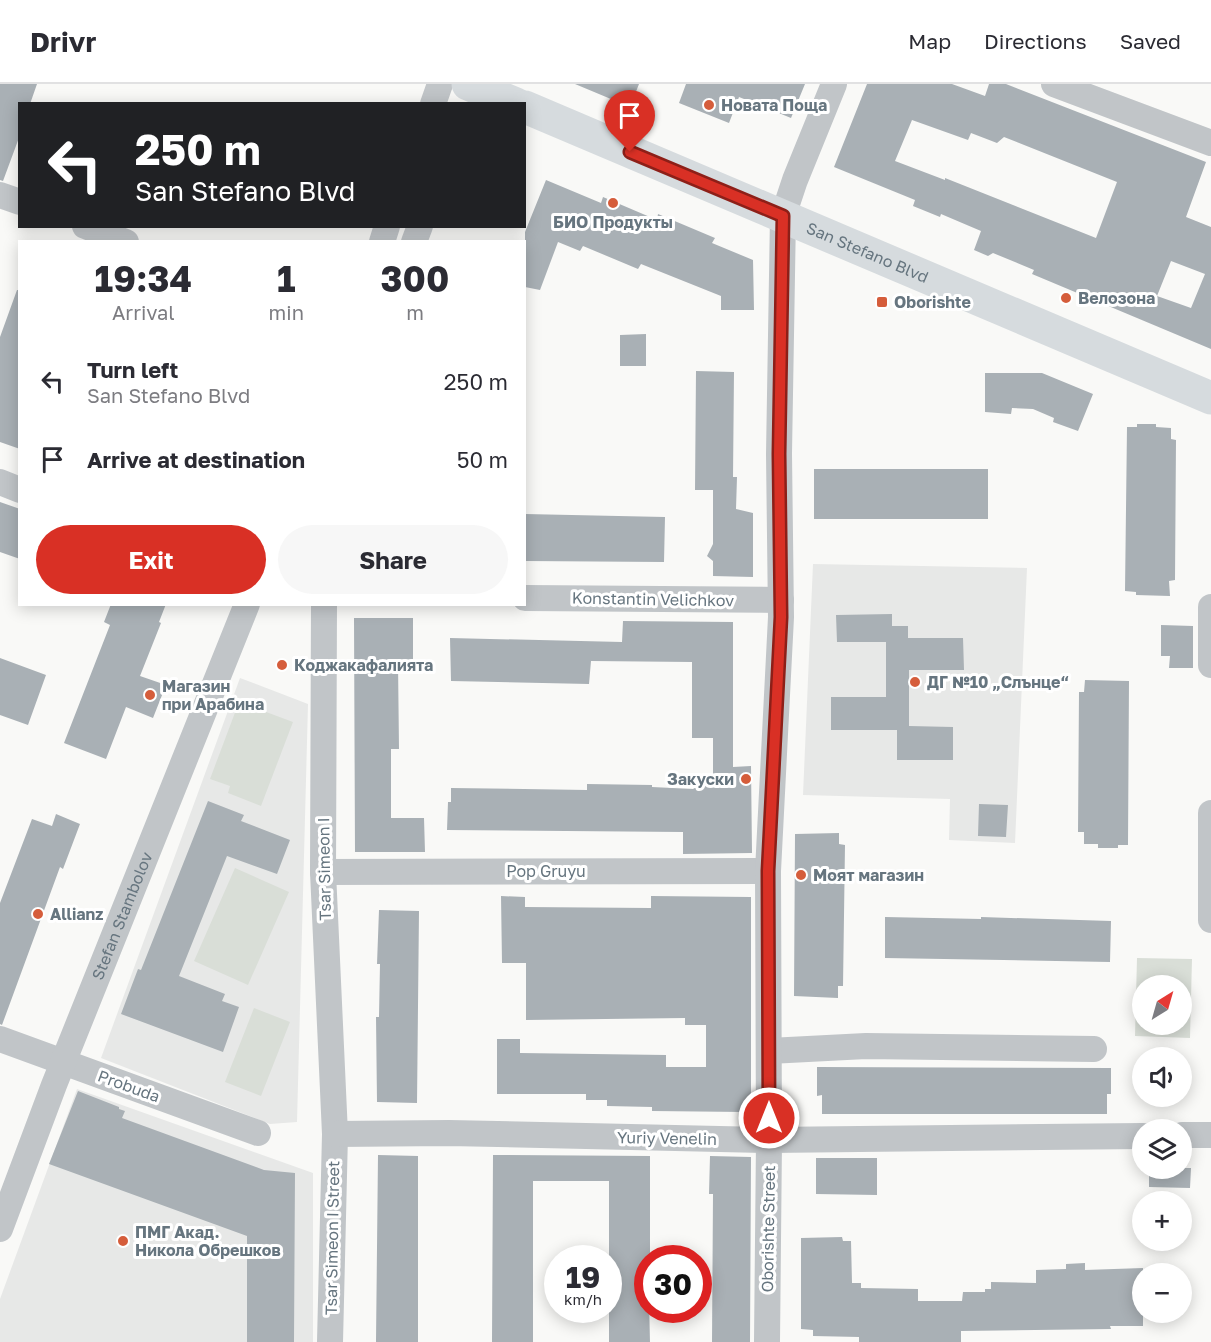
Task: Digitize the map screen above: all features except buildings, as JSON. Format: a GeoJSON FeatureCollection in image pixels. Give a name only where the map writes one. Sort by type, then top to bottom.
{"type":"FeatureCollection","features":[{"type":"Feature","properties":{"kind":"main road"},"geometry":{"type":"LineString","coordinates":[[473,90],[510,102]]}},
{"type":"Feature","properties":{"kind":"main road","name":"San Stefano Blvd"},"geometry":{"type":"LineString","coordinates":[[526,107],[1211,398]]}},
{"type":"Feature","properties":{"kind":"street"},"geometry":{"type":"LineString","coordinates":[[434,102],[441,84]]}},
{"type":"Feature","properties":{"kind":"street","name":"Oborishte Street"},"geometry":{"type":"LineString","coordinates":[[766,1342],[769,1140],[768,871],[781,600],[779,454],[783,216],[834,84]]}},
{"type":"Feature","properties":{"kind":"street"},"geometry":{"type":"LineString","coordinates":[[1054,84],[1211,143]]}},
{"type":"Feature","properties":{"kind":"street"},"geometry":{"type":"LineString","coordinates":[[0,195],[18,201]]}},
{"type":"Feature","properties":{"kind":"street"},"geometry":{"type":"LineString","coordinates":[[90,228],[121,240]]}},
{"type":"Feature","properties":{"kind":"street"},"geometry":{"type":"LineString","coordinates":[[0,482],[18,489]]}},
{"type":"Feature","properties":{"kind":"street","name":"Konstantin Velichkov"},"geometry":{"type":"LineString","coordinates":[[526,598],[781,600]]}},
{"type":"Feature","properties":{"kind":"street","name":"Stefan Stambolov"},"geometry":{"type":"LineString","coordinates":[[0,1229],[64,1062],[246,606]]}},
{"type":"Feature","properties":{"kind":"street","name":"Tsar Simeon I"},"geometry":{"type":"LineString","coordinates":[[324,606],[323,872],[335,1134]]}},
{"type":"Feature","properties":{"kind":"street"},"geometry":{"type":"LineString","coordinates":[[1211,607],[1211,665]]}},
{"type":"Feature","properties":{"kind":"street"},"geometry":{"type":"LineString","coordinates":[[1211,813],[1211,920]]}},
{"type":"Feature","properties":{"kind":"street","name":"Pop Gruyu"},"geometry":{"type":"LineString","coordinates":[[323,872],[768,871]]}},
{"type":"Feature","properties":{"kind":"street","name":"Probuda"},"geometry":{"type":"LineString","coordinates":[[0,1039],[258,1133]]}},
{"type":"Feature","properties":{"kind":"street"},"geometry":{"type":"LineString","coordinates":[[769,1051],[866,1046],[1094,1048]]}},
{"type":"Feature","properties":{"kind":"street","name":"Yuriy Venelin"},"geometry":{"type":"LineString","coordinates":[[335,1134],[449,1133],[769,1140],[1132,1136]]}},
{"type":"Feature","properties":{"kind":"street","name":"Tsar Simeon I Street"},"geometry":{"type":"LineString","coordinates":[[330,1342],[335,1134]]}},
{"type":"Feature","properties":{"kind":"street"},"geometry":{"type":"LineString","coordinates":[[1192,1135],[1211,1135]]}},
{"type":"Feature","properties":{"kind":"shaded area","name":"ДГ №10 „Слънце“"},"geometry":{"type":"Polygon","coordinates":[[[813,564],[1027,568],[1015,843],[949,840],[950,799],[803,795],[813,564]]]}},
{"type":"Feature","properties":{"kind":"shaded area"},"geometry":{"type":"Polygon","coordinates":[[[240,678],[308,704],[297,1122],[270,1124],[101,1058],[240,678]]]}},
{"type":"Feature","properties":{"kind":"shaded area"},"geometry":{"type":"Polygon","coordinates":[[[239,702],[293,722],[261,806],[228,793],[230,786],[210,779],[239,702]]]}},
{"type":"Feature","properties":{"kind":"shaded area"},"geometry":{"type":"Polygon","coordinates":[[[235,868],[289,892],[248,985],[194,961],[235,868]]]}},
{"type":"Feature","properties":{"kind":"shaded area"},"geometry":{"type":"Polygon","coordinates":[[[1137,958],[1192,959],[1192,975],[1137,975],[1137,958]]]}},
{"type":"Feature","properties":{"kind":"shaded area"},"geometry":{"type":"Polygon","coordinates":[[[254,1008],[290,1022],[261,1096],[225,1082],[254,1008]]]}},
{"type":"Feature","properties":{"kind":"shaded area"},"geometry":{"type":"Polygon","coordinates":[[[1135,1035],[1190,1035],[1190,1038],[1135,1036],[1135,1035]]]}},
{"type":"Feature","properties":{"kind":"shaded area"},"geometry":{"type":"Polygon","coordinates":[[[77,1089],[313,1173],[313,1342],[0,1342],[0,1299],[77,1089]]]}},
{"type":"Feature","properties":{"kind":"place","name":"Новата Поща"},"geometry":{"type":"Point","coordinates":[709,105]}},
{"type":"Feature","properties":{"kind":"place","name":"БИО Продукты"},"geometry":{"type":"Point","coordinates":[613,203]}},
{"type":"Feature","properties":{"kind":"place","name":"Велозона"},"geometry":{"type":"Point","coordinates":[1066,298]}},
{"type":"Feature","properties":{"kind":"place","name":"Oborishte"},"geometry":{"type":"Point","coordinates":[882,302]}},
{"type":"Feature","properties":{"kind":"place","name":"Коджакафалията"},"geometry":{"type":"Point","coordinates":[282,665]}},
{"type":"Feature","properties":{"kind":"place","name":"ДГ №10 „Слънце“"},"geometry":{"type":"Point","coordinates":[915,682]}},
{"type":"Feature","properties":{"kind":"place","name":"Магазин при Арабина"},"geometry":{"type":"Point","coordinates":[150,695]}},
{"type":"Feature","properties":{"kind":"place","name":"Закуски"},"geometry":{"type":"Point","coordinates":[746,779]}},
{"type":"Feature","properties":{"kind":"place","name":"Моят магазин"},"geometry":{"type":"Point","coordinates":[801,875]}},
{"type":"Feature","properties":{"kind":"place","name":"Allianz"},"geometry":{"type":"Point","coordinates":[38,914]}},
{"type":"Feature","properties":{"kind":"place","name":"ПМГ Акад. Никола Обрешков"},"geometry":{"type":"Point","coordinates":[123,1241]}},
{"type":"Feature","properties":{"kind":"route"},"geometry":{"type":"LineString","coordinates":[[630,152],[783,216],[779,454],[781,617],[768,871],[769,1118]]}}]}
